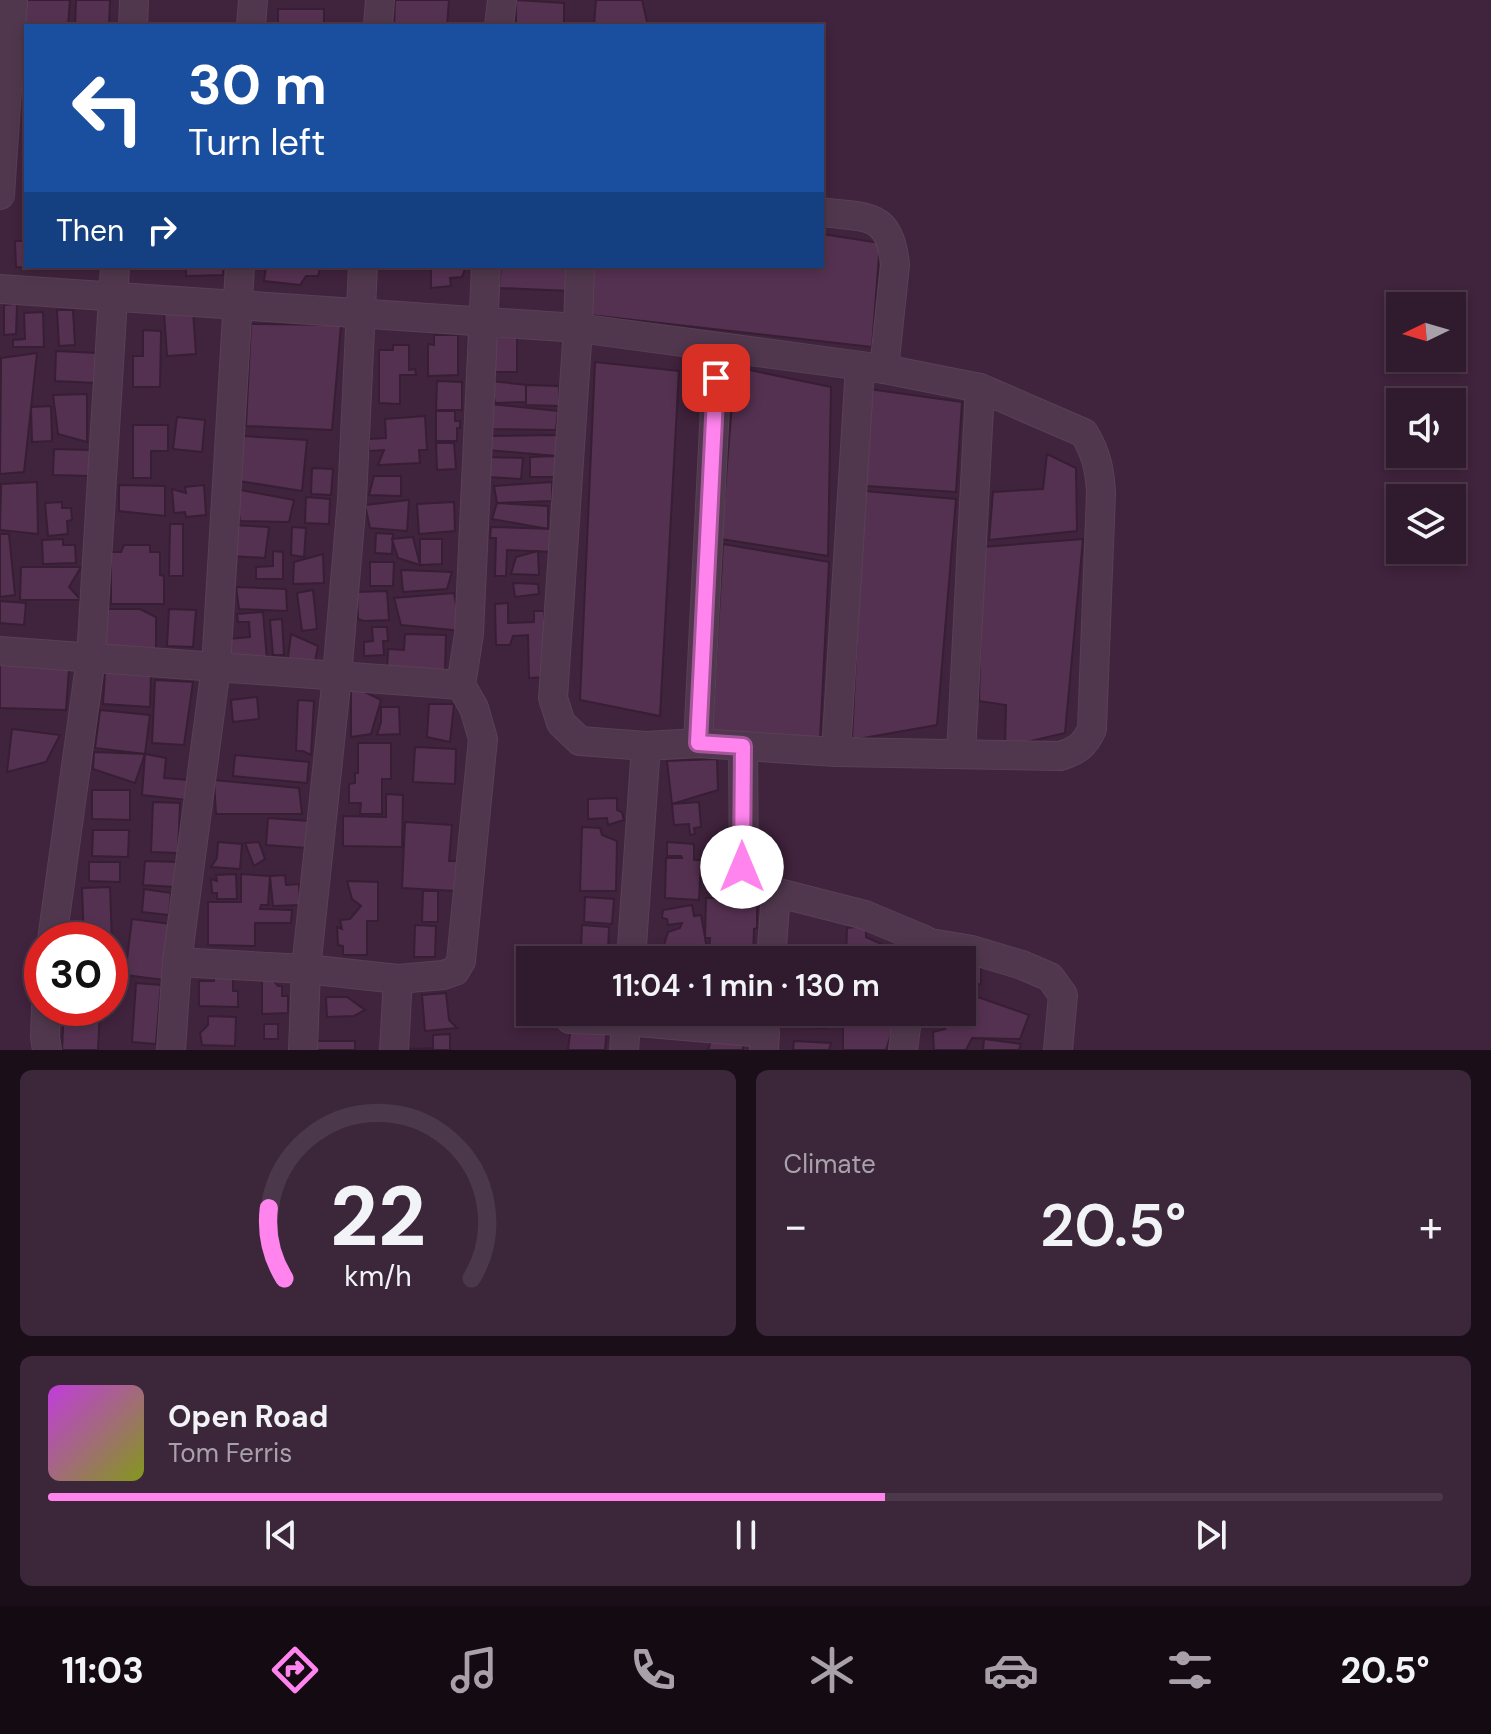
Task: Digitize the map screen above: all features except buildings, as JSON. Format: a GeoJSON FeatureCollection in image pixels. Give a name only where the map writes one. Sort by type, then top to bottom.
{"type":"FeatureCollection","features":[{"type":"Feature","properties":{"kind":"street"},"geometry":{"type":"LineString","coordinates":[[0,195],[13,0]]}},
{"type":"Feature","properties":{"kind":"street"},"geometry":{"type":"LineString","coordinates":[[133,24],[134,0]]}},
{"type":"Feature","properties":{"kind":"street"},"geometry":{"type":"LineString","coordinates":[[251,24],[253,0]]}},
{"type":"Feature","properties":{"kind":"street"},"geometry":{"type":"LineString","coordinates":[[378,24],[380,0]]}},
{"type":"Feature","properties":{"kind":"street"},"geometry":{"type":"LineString","coordinates":[[499,24],[502,0]]}},
{"type":"Feature","properties":{"kind":"street"},"geometry":{"type":"LineString","coordinates":[[824,212],[879,222],[889,235],[895,265],[872,368],[836,752]]}},
{"type":"Feature","properties":{"kind":"street"},"geometry":{"type":"LineString","coordinates":[[54,922],[91,658],[115,268]]}},
{"type":"Feature","properties":{"kind":"street"},"geometry":{"type":"LineString","coordinates":[[171,1050],[177,962],[216,667],[240,268]]}},
{"type":"Feature","properties":{"kind":"street"},"geometry":{"type":"LineString","coordinates":[[303,1050],[306,969],[352,499],[363,268]]}},
{"type":"Feature","properties":{"kind":"street"},"geometry":{"type":"LineString","coordinates":[[177,962],[306,969],[398,979],[443,975],[455,971],[461,961],[483,739],[474,708],[461,685],[469,634],[486,268]]}},
{"type":"Feature","properties":{"kind":"street"},"geometry":{"type":"LineString","coordinates":[[0,289],[578,328],[872,368],[980,388],[1084,433],[1093,447],[1101,493],[1092,729],[1086,742],[1074,752],[1060,756],[836,752],[698,743],[646,746],[580,741],[561,723],[553,698],[578,328],[580,268]]}},
{"type":"Feature","properties":{"kind":"street"},"geometry":{"type":"LineString","coordinates":[[698,743],[718,348]]}},
{"type":"Feature","properties":{"kind":"street"},"geometry":{"type":"LineString","coordinates":[[961,754],[980,388]]}},
{"type":"Feature","properties":{"kind":"street"},"geometry":{"type":"LineString","coordinates":[[0,651],[461,685]]}},
{"type":"Feature","properties":{"kind":"street"},"geometry":{"type":"LineString","coordinates":[[632,946],[646,746]]}},
{"type":"Feature","properties":{"kind":"street"},"geometry":{"type":"LineString","coordinates":[[743,746],[744,878],[751,886],[865,915],[912,946]]}},
{"type":"Feature","properties":{"kind":"street"},"geometry":{"type":"LineString","coordinates":[[772,946],[776,893]]}},
{"type":"Feature","properties":{"kind":"street"},"geometry":{"type":"LineString","coordinates":[[924,946],[930,943],[948,946]]}},
{"type":"Feature","properties":{"kind":"street"},"geometry":{"type":"LineString","coordinates":[[976,951],[1050,977],[1063,995],[1058,1050]]}},
{"type":"Feature","properties":{"kind":"street"},"geometry":{"type":"LineString","coordinates":[[394,1050],[398,979]]}},
{"type":"Feature","properties":{"kind":"street"},"geometry":{"type":"LineString","coordinates":[[45,1026],[47,1050]]}},
{"type":"Feature","properties":{"kind":"street"},"geometry":{"type":"LineString","coordinates":[[624,1050],[626,1026]]}},
{"type":"Feature","properties":{"kind":"street"},"geometry":{"type":"LineString","coordinates":[[713,1026],[765,1032]]}},
{"type":"Feature","properties":{"kind":"street"},"geometry":{"type":"LineString","coordinates":[[903,1050],[906,1026]]}},
{"type":"Feature","properties":{"kind":"route"},"geometry":{"type":"LineString","coordinates":[[716,378],[698,743],[743,746],[742,867]]}}]}
